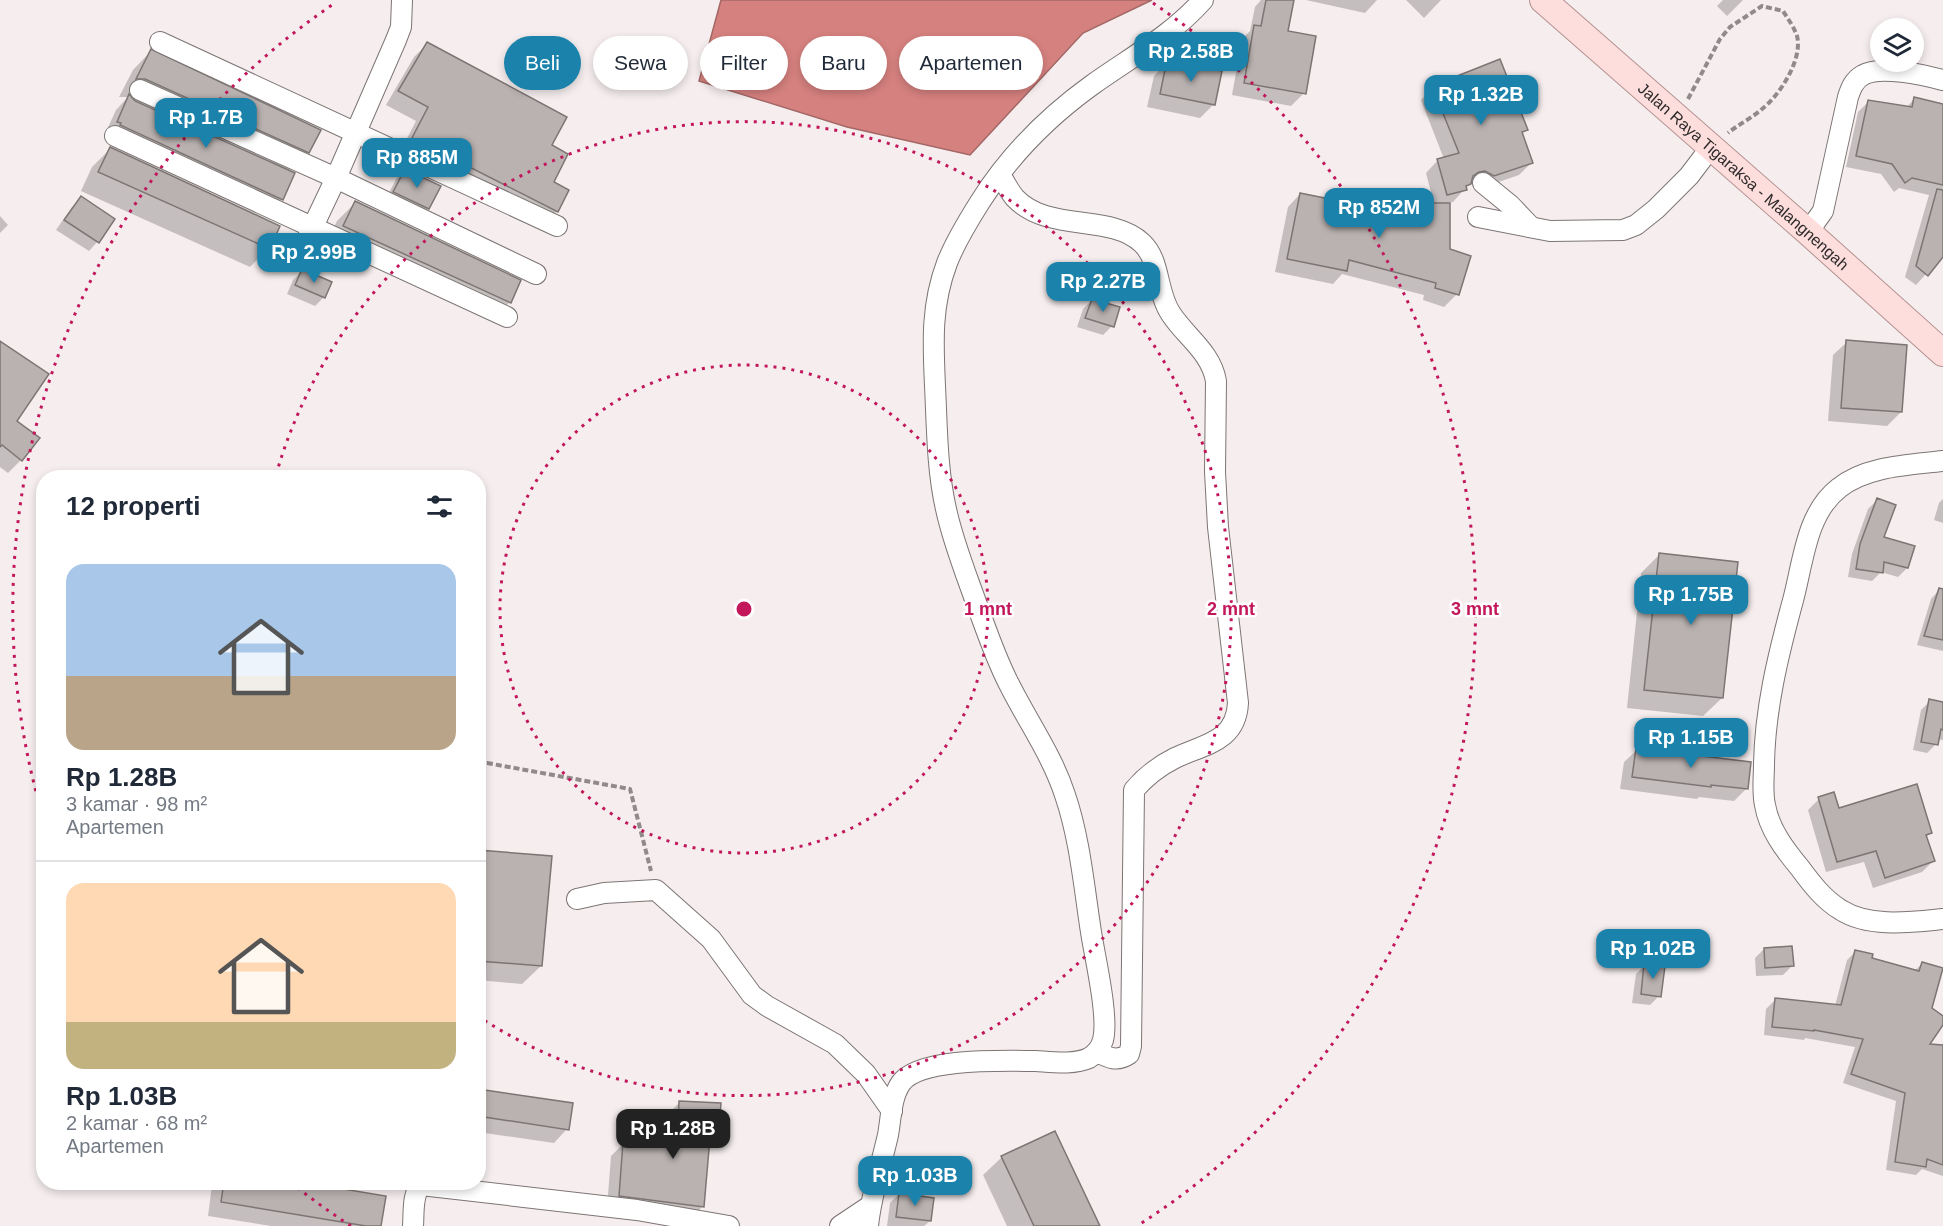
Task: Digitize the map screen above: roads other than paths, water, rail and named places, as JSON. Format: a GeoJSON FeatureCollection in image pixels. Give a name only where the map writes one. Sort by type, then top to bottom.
{"type":"FeatureCollection","features":[{"type":"Feature","properties":{"kind":"main road","name":"Jalan Raya Tigaraksa - Malangnengah"},"geometry":{"type":"LineString","coordinates":[[1543,0],[1943,353]]}},
{"type":"Feature","properties":{"kind":"street"},"geometry":{"type":"LineString","coordinates":[[298,258],[356,133],[400,27],[402,0]]}},
{"type":"Feature","properties":{"kind":"street"},"geometry":{"type":"LineString","coordinates":[[868,1226],[870,1206],[892,1110],[903,1079],[920,1070],[941,1065],[976,1062],[1070,1062],[1087,1059],[1097,1053],[1103,1041],[1102,1009],[1077,839],[1066,798],[1041,740],[1010,686],[954,540],[945,508],[932,350],[933,322],[946,266],[954,246],[981,200],[1022,146],[1066,105],[1183,22],[1203,0]]}},
{"type":"Feature","properties":{"kind":"street"},"geometry":{"type":"LineString","coordinates":[[159,42],[557,226]]}},
{"type":"Feature","properties":{"kind":"street"},"geometry":{"type":"LineString","coordinates":[[1808,232],[1823,211],[1848,97],[1857,80],[1869,72],[1884,70],[1943,80]]}},
{"type":"Feature","properties":{"kind":"street"},"geometry":{"type":"LineString","coordinates":[[140,90],[336,178],[536,273]]}},
{"type":"Feature","properties":{"kind":"street"},"geometry":{"type":"LineString","coordinates":[[115,136],[507,316]]}},
{"type":"Feature","properties":{"kind":"street"},"geometry":{"type":"LineString","coordinates":[[1478,217],[1560,231],[1617,231],[1630,228],[1668,197],[1712,147]]}},
{"type":"Feature","properties":{"kind":"street"},"geometry":{"type":"LineString","coordinates":[[1000,175],[1015,198],[1042,215],[1121,231],[1143,243],[1154,261],[1167,309],[1207,357],[1216,381],[1215,472],[1218,527],[1238,704],[1236,719],[1229,731],[1222,736],[1175,758],[1155,771],[1134,790],[1131,1046],[1129,1054],[1122,1059],[1110,1059],[1097,1053]]}},
{"type":"Feature","properties":{"kind":"street"},"geometry":{"type":"LineString","coordinates":[[1483,183],[1510,205],[1530,226]]}},
{"type":"Feature","properties":{"kind":"street"},"geometry":{"type":"LineString","coordinates":[[1943,461],[1869,473],[1838,488],[1826,501],[1808,539],[1776,668],[1768,708],[1764,777],[1765,805],[1771,825],[1810,882],[1841,911],[1859,918],[1878,921],[1943,920]]}},
{"type":"Feature","properties":{"kind":"street"},"geometry":{"type":"LineString","coordinates":[[577,898],[604,893],[656,890],[711,939],[752,995],[767,1006],[835,1044],[866,1074],[892,1110]]}},
{"type":"Feature","properties":{"kind":"street"},"geometry":{"type":"LineString","coordinates":[[413,1226],[417,1190]]}},
{"type":"Feature","properties":{"kind":"street"},"geometry":{"type":"LineString","coordinates":[[465,1190],[637,1210],[729,1226]]}},
{"type":"Feature","properties":{"kind":"street"},"geometry":{"type":"LineString","coordinates":[[840,1226],[870,1206]]}}]}
